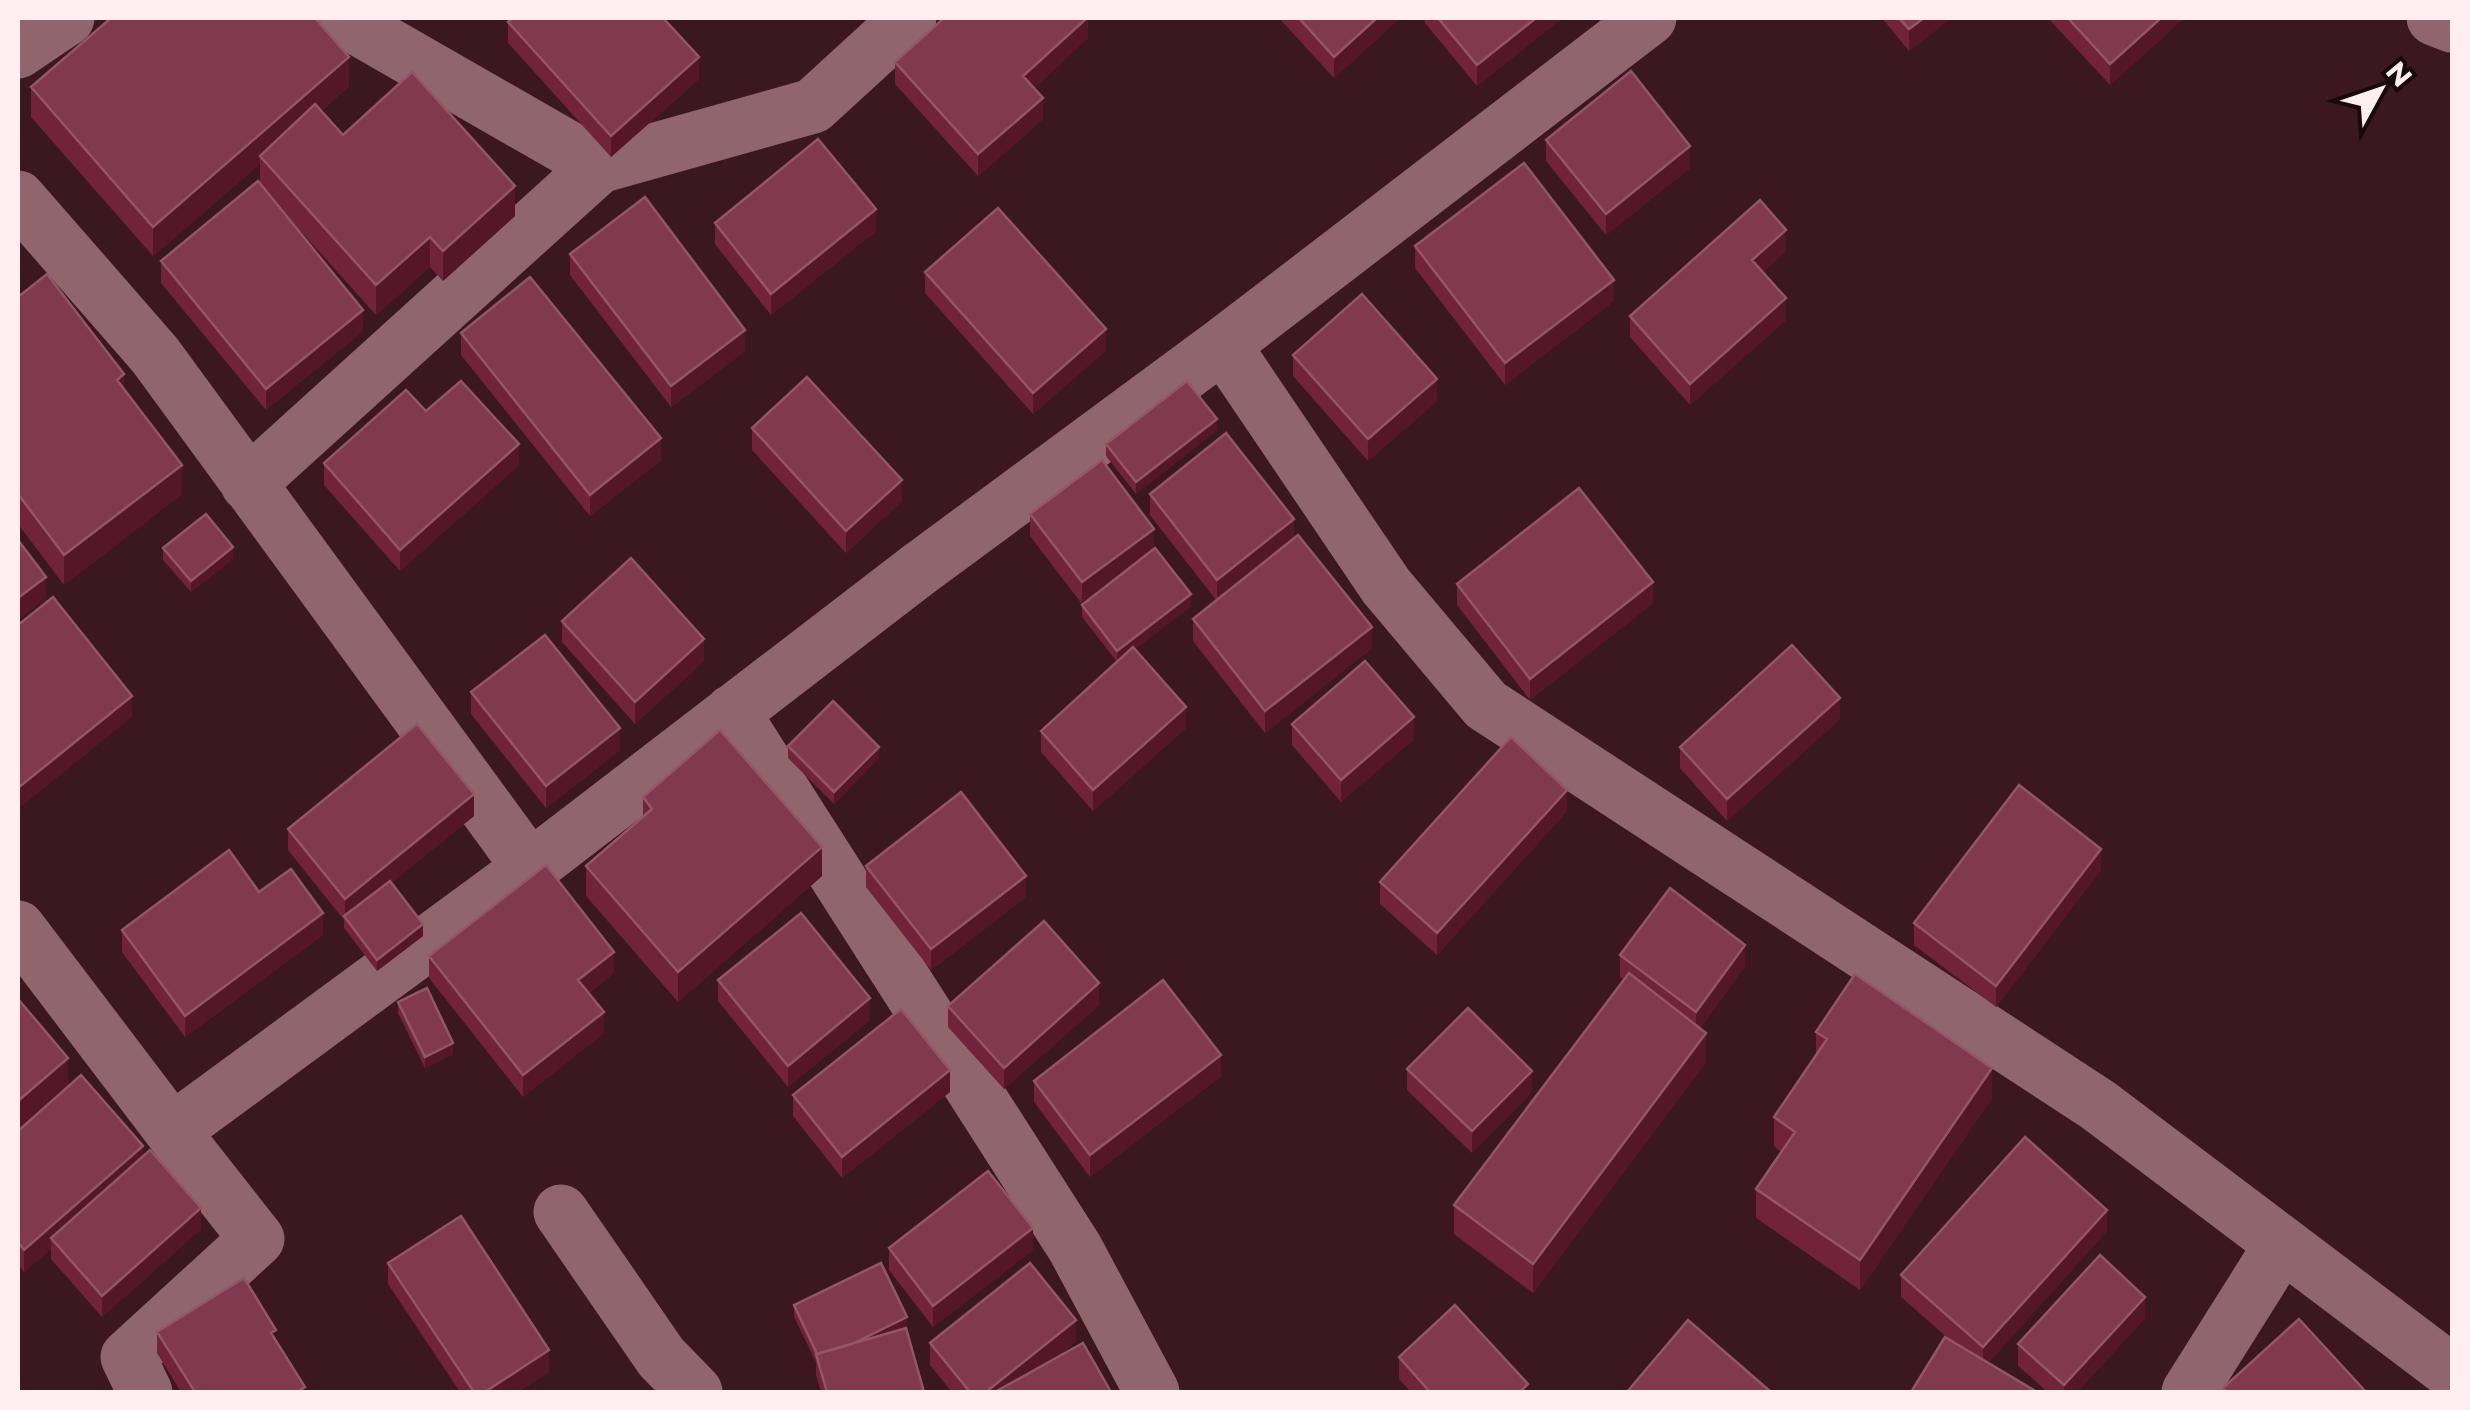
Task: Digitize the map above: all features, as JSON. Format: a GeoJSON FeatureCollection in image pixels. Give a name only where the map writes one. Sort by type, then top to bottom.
{"type":"FeatureCollection","features":[{"type":"Feature","properties":{"kind":"street"},"geometry":{"type":"LineString","coordinates":[[18,51],[67,18]]}},
{"type":"Feature","properties":{"kind":"street"},"geometry":{"type":"LineString","coordinates":[[341,18],[599,166]]}},
{"type":"Feature","properties":{"kind":"street"},"geometry":{"type":"LineString","coordinates":[[248,484],[599,166],[813,106],[909,18]]}},
{"type":"Feature","properties":{"kind":"street"},"geometry":{"type":"LineString","coordinates":[[172,1131],[530,868],[1649,18]]}},
{"type":"Feature","properties":{"kind":"street"},"geometry":{"type":"LineString","coordinates":[[2434,18],[2452,25]]}},
{"type":"Feature","properties":{"kind":"street"},"geometry":{"type":"LineString","coordinates":[[18,198],[155,356],[530,868]]}},
{"type":"Feature","properties":{"kind":"street"},"geometry":{"type":"LineString","coordinates":[[1223,345],[1386,586],[1486,705],[2098,1105],[2452,1372]]}},
{"type":"Feature","properties":{"kind":"street"},"geometry":{"type":"LineString","coordinates":[[732,712],[1075,1248],[1152,1392]]}},
{"type":"Feature","properties":{"kind":"street"},"geometry":{"type":"LineString","coordinates":[[18,928],[257,1239],[128,1357],[145,1392]]}},
{"type":"Feature","properties":{"kind":"street"},"geometry":{"type":"LineString","coordinates":[[560,1212],[661,1356],[694,1392]]}},
{"type":"Feature","properties":{"kind":"street"},"geometry":{"type":"LineString","coordinates":[[2189,1392],[2282,1244]]}},
{"type":"Feature","properties":{"kind":"building"},"geometry":{"type":"Polygon","coordinates":[[[111,18],[315,18],[349,57],[153,227],[31,87],[111,18]]]}},
{"type":"Feature","properties":{"kind":"building"},"geometry":{"type":"Polygon","coordinates":[[[513,18],[663,18],[699,57],[611,136],[508,22],[513,18]]]}},
{"type":"Feature","properties":{"kind":"building"},"geometry":{"type":"Polygon","coordinates":[[[944,18],[1087,18],[1023,76],[1043,98],[978,154],[895,62],[944,18]]]}},
{"type":"Feature","properties":{"kind":"building"},"geometry":{"type":"Polygon","coordinates":[[[1299,18],[1377,18],[1334,57],[1299,18]]]}},
{"type":"Feature","properties":{"kind":"building"},"geometry":{"type":"Polygon","coordinates":[[[1438,18],[1536,18],[1477,65],[1438,18]]]}},
{"type":"Feature","properties":{"kind":"building"},"geometry":{"type":"Polygon","coordinates":[[[1899,18],[1924,18],[1909,29],[1899,18]]]}},
{"type":"Feature","properties":{"kind":"building"},"geometry":{"type":"Polygon","coordinates":[[[2068,18],[2161,18],[2110,64],[2068,18]]]}},
{"type":"Feature","properties":{"kind":"building"},"geometry":{"type":"Polygon","coordinates":[[[1631,71],[1690,146],[1606,214],[1546,140],[1631,71]]]}},
{"type":"Feature","properties":{"kind":"building"},"geometry":{"type":"Polygon","coordinates":[[[412,72],[515,186],[443,251],[430,237],[376,285],[260,156],[315,104],[343,135],[412,72]]]}},
{"type":"Feature","properties":{"kind":"building"},"geometry":{"type":"Polygon","coordinates":[[[818,139],[876,209],[771,294],[715,223],[818,139]]]}},
{"type":"Feature","properties":{"kind":"building"},"geometry":{"type":"Polygon","coordinates":[[[1524,163],[1614,280],[1505,363],[1415,246],[1524,163]]]}},
{"type":"Feature","properties":{"kind":"building"},"geometry":{"type":"Polygon","coordinates":[[[258,181],[363,310],[266,389],[161,261],[258,181]]]}},
{"type":"Feature","properties":{"kind":"building"},"geometry":{"type":"Polygon","coordinates":[[[645,197],[745,330],[671,386],[570,254],[645,197]]]}},
{"type":"Feature","properties":{"kind":"building"},"geometry":{"type":"Polygon","coordinates":[[[1760,200],[1786,230],[1752,260],[1786,298],[1690,384],[1630,316],[1760,200]]]}},
{"type":"Feature","properties":{"kind":"building"},"geometry":{"type":"Polygon","coordinates":[[[998,208],[1106,329],[1033,393],[925,272],[998,208]]]}},
{"type":"Feature","properties":{"kind":"building"},"geometry":{"type":"Polygon","coordinates":[[[47,274],[124,374],[117,380],[182,465],[64,555],[18,494],[18,297],[47,274]]]}},
{"type":"Feature","properties":{"kind":"building"},"geometry":{"type":"Polygon","coordinates":[[[530,277],[661,438],[590,495],[461,333],[530,277]]]}},
{"type":"Feature","properties":{"kind":"building"},"geometry":{"type":"Polygon","coordinates":[[[1362,294],[1437,379],[1368,439],[1293,355],[1362,294]]]}},
{"type":"Feature","properties":{"kind":"building"},"geometry":{"type":"Polygon","coordinates":[[[807,377],[902,480],[846,531],[752,428],[807,377]]]}},
{"type":"Feature","properties":{"kind":"building"},"geometry":{"type":"Polygon","coordinates":[[[461,381],[519,444],[400,550],[324,463],[406,390],[426,411],[461,381]]]}},
{"type":"Feature","properties":{"kind":"building"},"geometry":{"type":"Polygon","coordinates":[[[1187,381],[1217,419],[1136,482],[1106,444],[1187,381]]]}},
{"type":"Feature","properties":{"kind":"building"},"geometry":{"type":"Polygon","coordinates":[[[1226,433],[1294,519],[1217,580],[1150,494],[1226,433]]]}},
{"type":"Feature","properties":{"kind":"building"},"geometry":{"type":"Polygon","coordinates":[[[1102,460],[1154,529],[1082,582],[1030,514],[1102,460]]]}},
{"type":"Feature","properties":{"kind":"building"},"geometry":{"type":"Polygon","coordinates":[[[1579,488],[1653,582],[1530,679],[1457,584],[1579,488]]]}},
{"type":"Feature","properties":{"kind":"building"},"geometry":{"type":"Polygon","coordinates":[[[206,514],[233,547],[191,581],[163,548],[206,514]]]}},
{"type":"Feature","properties":{"kind":"building"},"geometry":{"type":"Polygon","coordinates":[[[1298,535],[1372,627],[1265,711],[1193,619],[1298,535]]]}},
{"type":"Feature","properties":{"kind":"building"},"geometry":{"type":"Polygon","coordinates":[[[18,540],[46,577],[18,598],[18,540]]]}},
{"type":"Feature","properties":{"kind":"building"},"geometry":{"type":"Polygon","coordinates":[[[1155,548],[1191,594],[1117,651],[1082,605],[1155,548]]]}},
{"type":"Feature","properties":{"kind":"building"},"geometry":{"type":"Polygon","coordinates":[[[631,558],[704,639],[635,702],[562,621],[631,558]]]}},
{"type":"Feature","properties":{"kind":"building"},"geometry":{"type":"Polygon","coordinates":[[[53,597],[132,696],[18,788],[18,625],[53,597]]]}},
{"type":"Feature","properties":{"kind":"building"},"geometry":{"type":"Polygon","coordinates":[[[545,635],[620,728],[546,786],[471,692],[545,635]]]}},
{"type":"Feature","properties":{"kind":"building"},"geometry":{"type":"Polygon","coordinates":[[[1792,645],[1840,698],[1727,799],[1680,747],[1792,645]]]}},
{"type":"Feature","properties":{"kind":"building"},"geometry":{"type":"Polygon","coordinates":[[[1133,647],[1186,707],[1093,790],[1041,731],[1133,647]]]}},
{"type":"Feature","properties":{"kind":"building"},"geometry":{"type":"Polygon","coordinates":[[[1365,661],[1414,717],[1341,780],[1292,724],[1365,661]]]}},
{"type":"Feature","properties":{"kind":"building"},"geometry":{"type":"Polygon","coordinates":[[[833,701],[879,747],[834,792],[788,746],[833,701]]]}},
{"type":"Feature","properties":{"kind":"building"},"geometry":{"type":"Polygon","coordinates":[[[417,724],[474,794],[345,899],[288,829],[417,724]]]}},
{"type":"Feature","properties":{"kind":"building"},"geometry":{"type":"Polygon","coordinates":[[[720,730],[822,847],[678,972],[586,866],[652,809],[643,797],[720,730]]]}},
{"type":"Feature","properties":{"kind":"building"},"geometry":{"type":"Polygon","coordinates":[[[1511,737],[1567,790],[1437,933],[1380,882],[1511,737]]]}},
{"type":"Feature","properties":{"kind":"building"},"geometry":{"type":"Polygon","coordinates":[[[2019,785],[2101,849],[1996,986],[1914,923],[2019,785]]]}},
{"type":"Feature","properties":{"kind":"building"},"geometry":{"type":"Polygon","coordinates":[[[961,792],[1026,876],[931,949],[866,866],[961,792]]]}},
{"type":"Feature","properties":{"kind":"building"},"geometry":{"type":"Polygon","coordinates":[[[229,850],[259,892],[291,869],[323,913],[185,1016],[122,930],[229,850]]]}},
{"type":"Feature","properties":{"kind":"building"},"geometry":{"type":"Polygon","coordinates":[[[546,865],[614,952],[578,980],[604,1012],[523,1075],[429,956],[546,865]]]}},
{"type":"Feature","properties":{"kind":"building"},"geometry":{"type":"Polygon","coordinates":[[[390,881],[423,924],[377,960],[344,916],[390,881]]]}},
{"type":"Feature","properties":{"kind":"building"},"geometry":{"type":"Polygon","coordinates":[[[1670,888],[1745,945],[1696,1012],[1620,955],[1670,888]]]}},
{"type":"Feature","properties":{"kind":"building"},"geometry":{"type":"Polygon","coordinates":[[[801,913],[870,998],[788,1066],[718,980],[801,913]]]}},
{"type":"Feature","properties":{"kind":"building"},"geometry":{"type":"Polygon","coordinates":[[[1044,921],[1099,983],[1004,1068],[948,1006],[1044,921]]]}},
{"type":"Feature","properties":{"kind":"building"},"geometry":{"type":"Polygon","coordinates":[[[1629,973],[1706,1033],[1533,1264],[1454,1205],[1629,973]]]}},
{"type":"Feature","properties":{"kind":"building"},"geometry":{"type":"Polygon","coordinates":[[[1855,974],[1992,1068],[1860,1260],[1756,1189],[1795,1132],[1774,1117],[1827,1039],[1816,1032],[1855,974]]]}},
{"type":"Feature","properties":{"kind":"building"},"geometry":{"type":"Polygon","coordinates":[[[1163,980],[1221,1055],[1090,1155],[1034,1081],[1163,980]]]}},
{"type":"Feature","properties":{"kind":"building"},"geometry":{"type":"Polygon","coordinates":[[[427,988],[453,1043],[425,1057],[398,1002],[427,988]]]}},
{"type":"Feature","properties":{"kind":"building"},"geometry":{"type":"Polygon","coordinates":[[[18,999],[68,1058],[18,1101],[18,999]]]}},
{"type":"Feature","properties":{"kind":"building"},"geometry":{"type":"Polygon","coordinates":[[[1468,1008],[1532,1071],[1472,1131],[1407,1069],[1468,1008]]]}},
{"type":"Feature","properties":{"kind":"building"},"geometry":{"type":"Polygon","coordinates":[[[901,1009],[950,1070],[842,1157],[793,1095],[901,1009]]]}},
{"type":"Feature","properties":{"kind":"building"},"geometry":{"type":"Polygon","coordinates":[[[81,1075],[143,1146],[24,1250],[18,1242],[18,1131],[81,1075]]]}},
{"type":"Feature","properties":{"kind":"building"},"geometry":{"type":"Polygon","coordinates":[[[2025,1137],[2107,1210],[1983,1347],[1901,1275],[2025,1137]]]}},
{"type":"Feature","properties":{"kind":"building"},"geometry":{"type":"Polygon","coordinates":[[[150,1150],[201,1208],[102,1296],[51,1238],[150,1150]]]}},
{"type":"Feature","properties":{"kind":"building"},"geometry":{"type":"Polygon","coordinates":[[[988,1171],[1033,1228],[933,1306],[889,1248],[988,1171]]]}},
{"type":"Feature","properties":{"kind":"building"},"geometry":{"type":"Polygon","coordinates":[[[461,1216],[549,1350],[485,1392],[474,1392],[388,1263],[461,1216]]]}},
{"type":"Feature","properties":{"kind":"building"},"geometry":{"type":"Polygon","coordinates":[[[2100,1255],[2145,1297],[2064,1385],[2018,1344],[2100,1255]]]}},
{"type":"Feature","properties":{"kind":"building"},"geometry":{"type":"Polygon","coordinates":[[[881,1263],[907,1317],[852,1344],[817,1354],[794,1305],[881,1263]]]}},
{"type":"Feature","properties":{"kind":"building"},"geometry":{"type":"Polygon","coordinates":[[[1030,1263],[1076,1320],[986,1392],[970,1392],[930,1343],[1030,1263]]]}},
{"type":"Feature","properties":{"kind":"building"},"geometry":{"type":"Polygon","coordinates":[[[244,1278],[276,1330],[271,1333],[305,1387],[297,1392],[195,1392],[157,1332],[244,1278]]]}},
{"type":"Feature","properties":{"kind":"building"},"geometry":{"type":"Polygon","coordinates":[[[1455,1305],[1528,1384],[1520,1392],[1430,1392],[1399,1357],[1455,1305]]]}},
{"type":"Feature","properties":{"kind":"building"},"geometry":{"type":"Polygon","coordinates":[[[2299,1319],[2366,1392],[2227,1392],[2223,1388],[2299,1319]]]}},
{"type":"Feature","properties":{"kind":"building"},"geometry":{"type":"Polygon","coordinates":[[[1688,1320],[1771,1392],[1627,1392],[1688,1320]]]}},
{"type":"Feature","properties":{"kind":"building"},"geometry":{"type":"Polygon","coordinates":[[[906,1328],[924,1392],[827,1392],[816,1354],[906,1328]]]}},
{"type":"Feature","properties":{"kind":"building"},"geometry":{"type":"Polygon","coordinates":[[[1945,1337],[2037,1392],[1911,1392],[1945,1337]]]}},
{"type":"Feature","properties":{"kind":"building"},"geometry":{"type":"Polygon","coordinates":[[[1083,1343],[1111,1392],[995,1392],[1083,1343]]]}}]}
